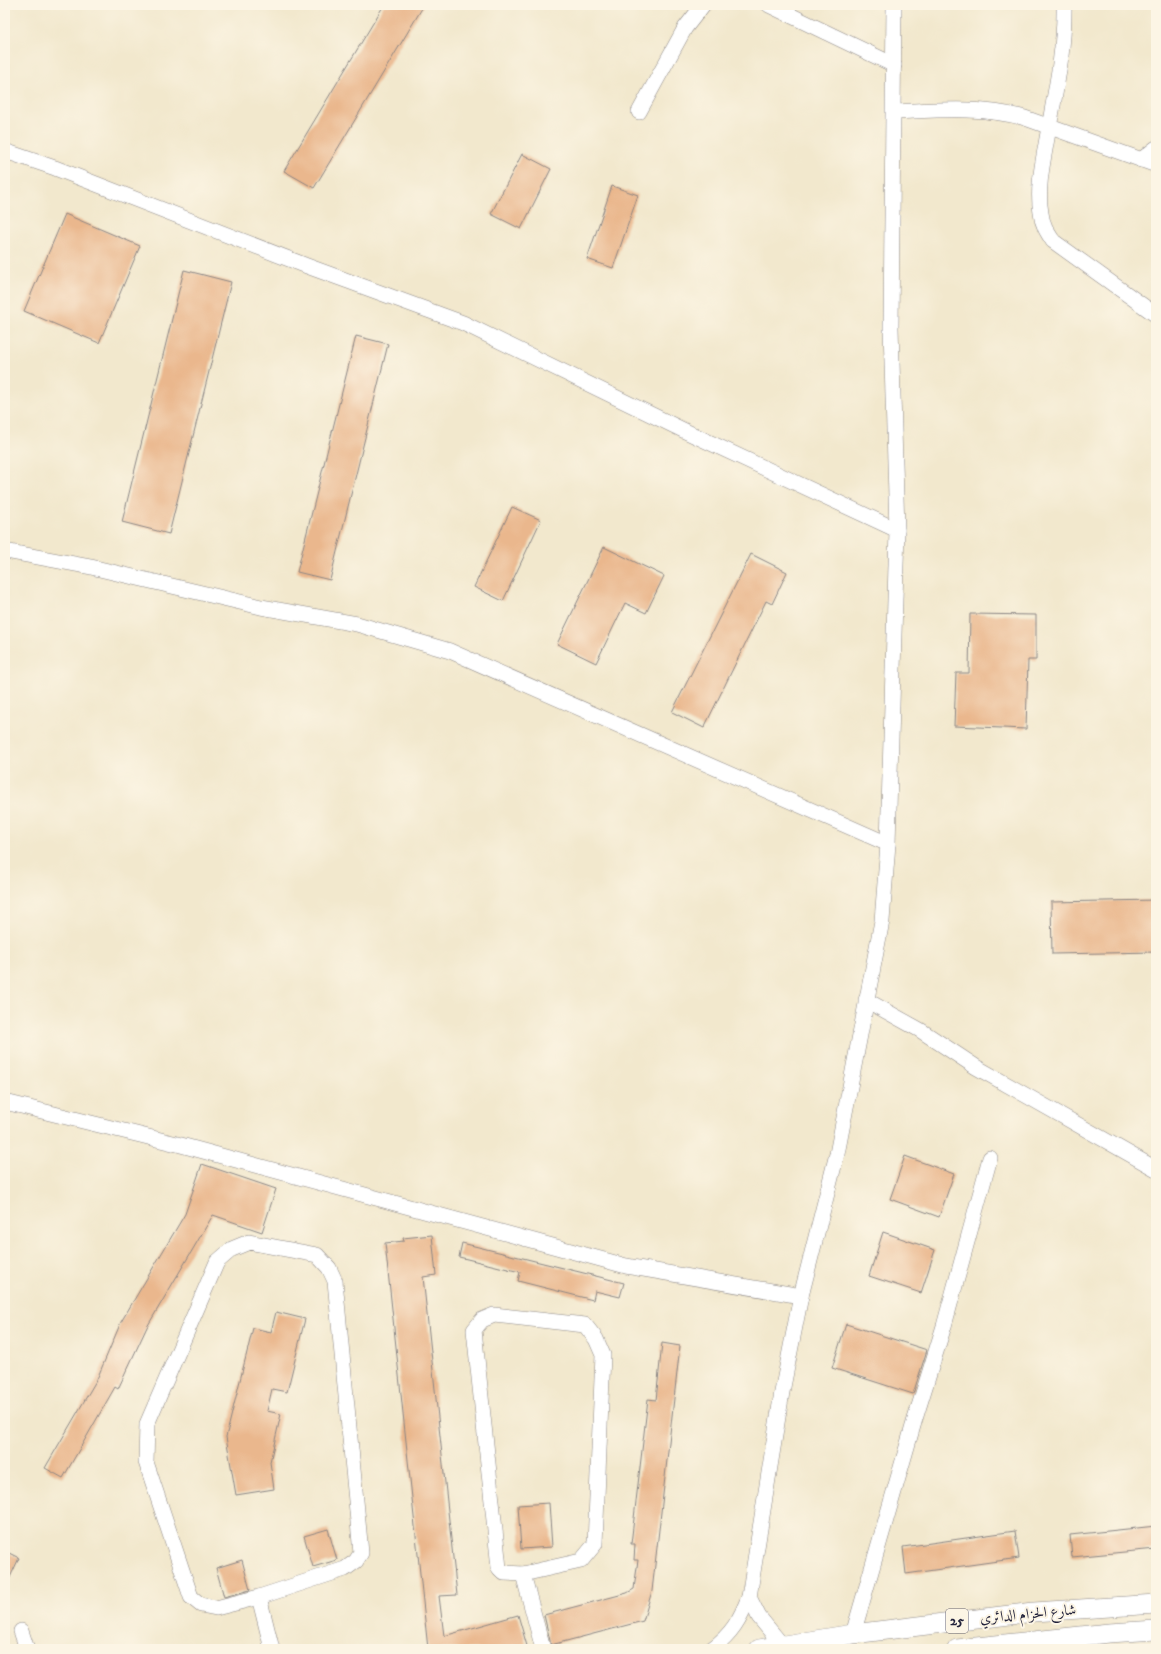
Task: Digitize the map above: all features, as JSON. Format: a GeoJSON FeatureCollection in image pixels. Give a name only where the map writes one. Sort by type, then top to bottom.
{"type":"FeatureCollection","features":[{"type":"Feature","properties":{"kind":"main road","name":"شارع الحزام الدائري"},"geometry":{"type":"LineString","coordinates":[[759,1649],[854,1634],[1034,1612],[1156,1604]]}},
{"type":"Feature","properties":{"kind":"main road","name":"شارع الحزام الدائري"},"geometry":{"type":"LineString","coordinates":[[957,1649],[1101,1633],[1156,1630]]}},
{"type":"Feature","properties":{"kind":"street"},"geometry":{"type":"LineString","coordinates":[[639,112],[686,28],[704,5]]}},
{"type":"Feature","properties":{"kind":"street"},"geometry":{"type":"LineString","coordinates":[[768,5],[894,65]]}},
{"type":"Feature","properties":{"kind":"street"},"geometry":{"type":"LineString","coordinates":[[712,1649],[733,1630],[740,1620],[749,1597],[782,1392],[802,1296],[837,1154],[882,921],[888,844],[897,530],[891,328],[894,5]]}},
{"type":"Feature","properties":{"kind":"street"},"geometry":{"type":"LineString","coordinates":[[1064,5],[1065,34],[1061,66],[1049,127],[1039,199],[1040,214],[1044,227],[1053,241],[1156,315]]}},
{"type":"Feature","properties":{"kind":"street"},"geometry":{"type":"LineString","coordinates":[[894,112],[981,109],[1003,112],[1156,165]]}},
{"type":"Feature","properties":{"kind":"street"},"geometry":{"type":"LineString","coordinates":[[1141,160],[1156,148]]}},
{"type":"Feature","properties":{"kind":"street"},"geometry":{"type":"LineString","coordinates":[[5,151],[56,168],[307,266],[463,323],[686,431],[897,530]]}},
{"type":"Feature","properties":{"kind":"street"},"geometry":{"type":"LineString","coordinates":[[5,551],[91,567],[261,608],[357,624],[450,651],[888,844]]}},
{"type":"Feature","properties":{"kind":"street"},"geometry":{"type":"LineString","coordinates":[[866,1000],[920,1030],[976,1067],[1156,1169]]}},
{"type":"Feature","properties":{"kind":"street"},"geometry":{"type":"LineString","coordinates":[[5,1102],[181,1145],[626,1266],[802,1296]]}},
{"type":"Feature","properties":{"kind":"street"},"geometry":{"type":"LineString","coordinates":[[854,1634],[915,1419],[944,1326],[990,1158]]}},
{"type":"Feature","properties":{"kind":"street"},"geometry":{"type":"LineString","coordinates":[[249,1242],[317,1255],[329,1268],[335,1281],[361,1554],[356,1561],[345,1569],[259,1597],[216,1608],[201,1605],[191,1596],[146,1462],[147,1424],[217,1262],[232,1248],[249,1242]]}},
{"type":"Feature","properties":{"kind":"street"},"geometry":{"type":"LineString","coordinates":[[494,1315],[585,1324],[596,1339],[603,1355],[595,1544],[581,1561],[523,1574],[504,1573],[499,1568],[497,1558],[474,1330],[482,1320],[494,1315]]}},
{"type":"Feature","properties":{"kind":"street"},"geometry":{"type":"LineString","coordinates":[[523,1574],[543,1649]]}},
{"type":"Feature","properties":{"kind":"street"},"geometry":{"type":"LineString","coordinates":[[259,1597],[272,1649]]}},
{"type":"Feature","properties":{"kind":"street"},"geometry":{"type":"LineString","coordinates":[[749,1597],[765,1626],[782,1645]]}},
{"type":"Feature","properties":{"kind":"street"},"geometry":{"type":"LineString","coordinates":[[21,1631],[27,1649]]}},
{"type":"Feature","properties":{"kind":"building"},"geometry":{"type":"Polygon","coordinates":[[[384,5],[424,5],[314,188],[284,171],[384,5]]]}},
{"type":"Feature","properties":{"kind":"building"},"geometry":{"type":"Polygon","coordinates":[[[522,154],[551,169],[521,229],[491,214],[522,154]]]}},
{"type":"Feature","properties":{"kind":"building"},"geometry":{"type":"Polygon","coordinates":[[[612,186],[638,195],[613,268],[587,259],[612,186]]]}},
{"type":"Feature","properties":{"kind":"building"},"geometry":{"type":"Polygon","coordinates":[[[65,214],[140,246],[99,343],[24,311],[65,214]]]}},
{"type":"Feature","properties":{"kind":"building"},"geometry":{"type":"Polygon","coordinates":[[[184,270],[231,282],[169,534],[122,522],[184,270]]]}},
{"type":"Feature","properties":{"kind":"building"},"geometry":{"type":"Polygon","coordinates":[[[356,336],[388,344],[330,580],[297,572],[356,336]]]}},
{"type":"Feature","properties":{"kind":"building"},"geometry":{"type":"Polygon","coordinates":[[[512,507],[541,520],[503,601],[474,587],[512,507]]]}},
{"type":"Feature","properties":{"kind":"building"},"geometry":{"type":"Polygon","coordinates":[[[604,547],[664,576],[646,613],[625,603],[596,663],[557,644],[604,547]]]}},
{"type":"Feature","properties":{"kind":"building"},"geometry":{"type":"Polygon","coordinates":[[[751,554],[787,572],[772,604],[766,601],[704,728],[672,712],[751,554]]]}},
{"type":"Feature","properties":{"kind":"building"},"geometry":{"type":"Polygon","coordinates":[[[970,614],[1036,615],[1036,660],[1028,660],[1026,729],[954,726],[956,673],[969,673],[970,614]]]}},
{"type":"Feature","properties":{"kind":"building"},"geometry":{"type":"Polygon","coordinates":[[[1156,900],[1156,952],[1052,954],[1051,902],[1156,900]]]}},
{"type":"Feature","properties":{"kind":"building"},"geometry":{"type":"Polygon","coordinates":[[[905,1156],[954,1174],[939,1217],[890,1199],[905,1156]]]}},
{"type":"Feature","properties":{"kind":"building"},"geometry":{"type":"Polygon","coordinates":[[[202,1164],[276,1189],[262,1232],[213,1215],[147,1327],[118,1389],[115,1387],[63,1478],[45,1468],[97,1379],[121,1322],[185,1214],[202,1164]]]}},
{"type":"Feature","properties":{"kind":"building"},"geometry":{"type":"Polygon","coordinates":[[[883,1232],[935,1250],[921,1293],[869,1276],[883,1232]]]}},
{"type":"Feature","properties":{"kind":"building"},"geometry":{"type":"Polygon","coordinates":[[[432,1235],[436,1275],[423,1277],[457,1595],[439,1596],[444,1636],[518,1615],[527,1646],[516,1649],[428,1649],[385,1243],[404,1241],[403,1238],[432,1235]]]}},
{"type":"Feature","properties":{"kind":"building"},"geometry":{"type":"Polygon","coordinates":[[[462,1243],[624,1283],[620,1297],[595,1291],[593,1300],[518,1281],[520,1272],[459,1257],[462,1243]]]}},
{"type":"Feature","properties":{"kind":"building"},"geometry":{"type":"Polygon","coordinates":[[[276,1312],[305,1319],[287,1392],[272,1389],[267,1411],[281,1414],[270,1462],[274,1489],[236,1495],[226,1437],[253,1328],[271,1332],[276,1312]]]}},
{"type":"Feature","properties":{"kind":"building"},"geometry":{"type":"Polygon","coordinates":[[[846,1324],[927,1350],[913,1394],[832,1368],[846,1324]]]}},
{"type":"Feature","properties":{"kind":"building"},"geometry":{"type":"Polygon","coordinates":[[[662,1343],[680,1346],[652,1591],[643,1621],[551,1645],[544,1615],[627,1593],[634,1589],[638,1560],[634,1560],[635,1544],[631,1544],[648,1399],[656,1400],[662,1343]]]}},
{"type":"Feature","properties":{"kind":"building"},"geometry":{"type":"Polygon","coordinates":[[[549,1503],[552,1547],[521,1549],[518,1505],[549,1503]]]}},
{"type":"Feature","properties":{"kind":"building"},"geometry":{"type":"Polygon","coordinates":[[[1156,1526],[1156,1549],[1072,1557],[1070,1535],[1156,1526]]]}},
{"type":"Feature","properties":{"kind":"building"},"geometry":{"type":"Polygon","coordinates":[[[328,1529],[337,1560],[313,1567],[304,1536],[328,1529]]]}},
{"type":"Feature","properties":{"kind":"building"},"geometry":{"type":"Polygon","coordinates":[[[1015,1531],[1019,1558],[906,1574],[903,1547],[1015,1531]]]}},
{"type":"Feature","properties":{"kind":"building"},"geometry":{"type":"Polygon","coordinates":[[[5,1551],[19,1558],[5,1588],[5,1551]]]}},
{"type":"Feature","properties":{"kind":"building"},"geometry":{"type":"Polygon","coordinates":[[[242,1560],[250,1590],[224,1597],[216,1568],[242,1560]]]}}]}
